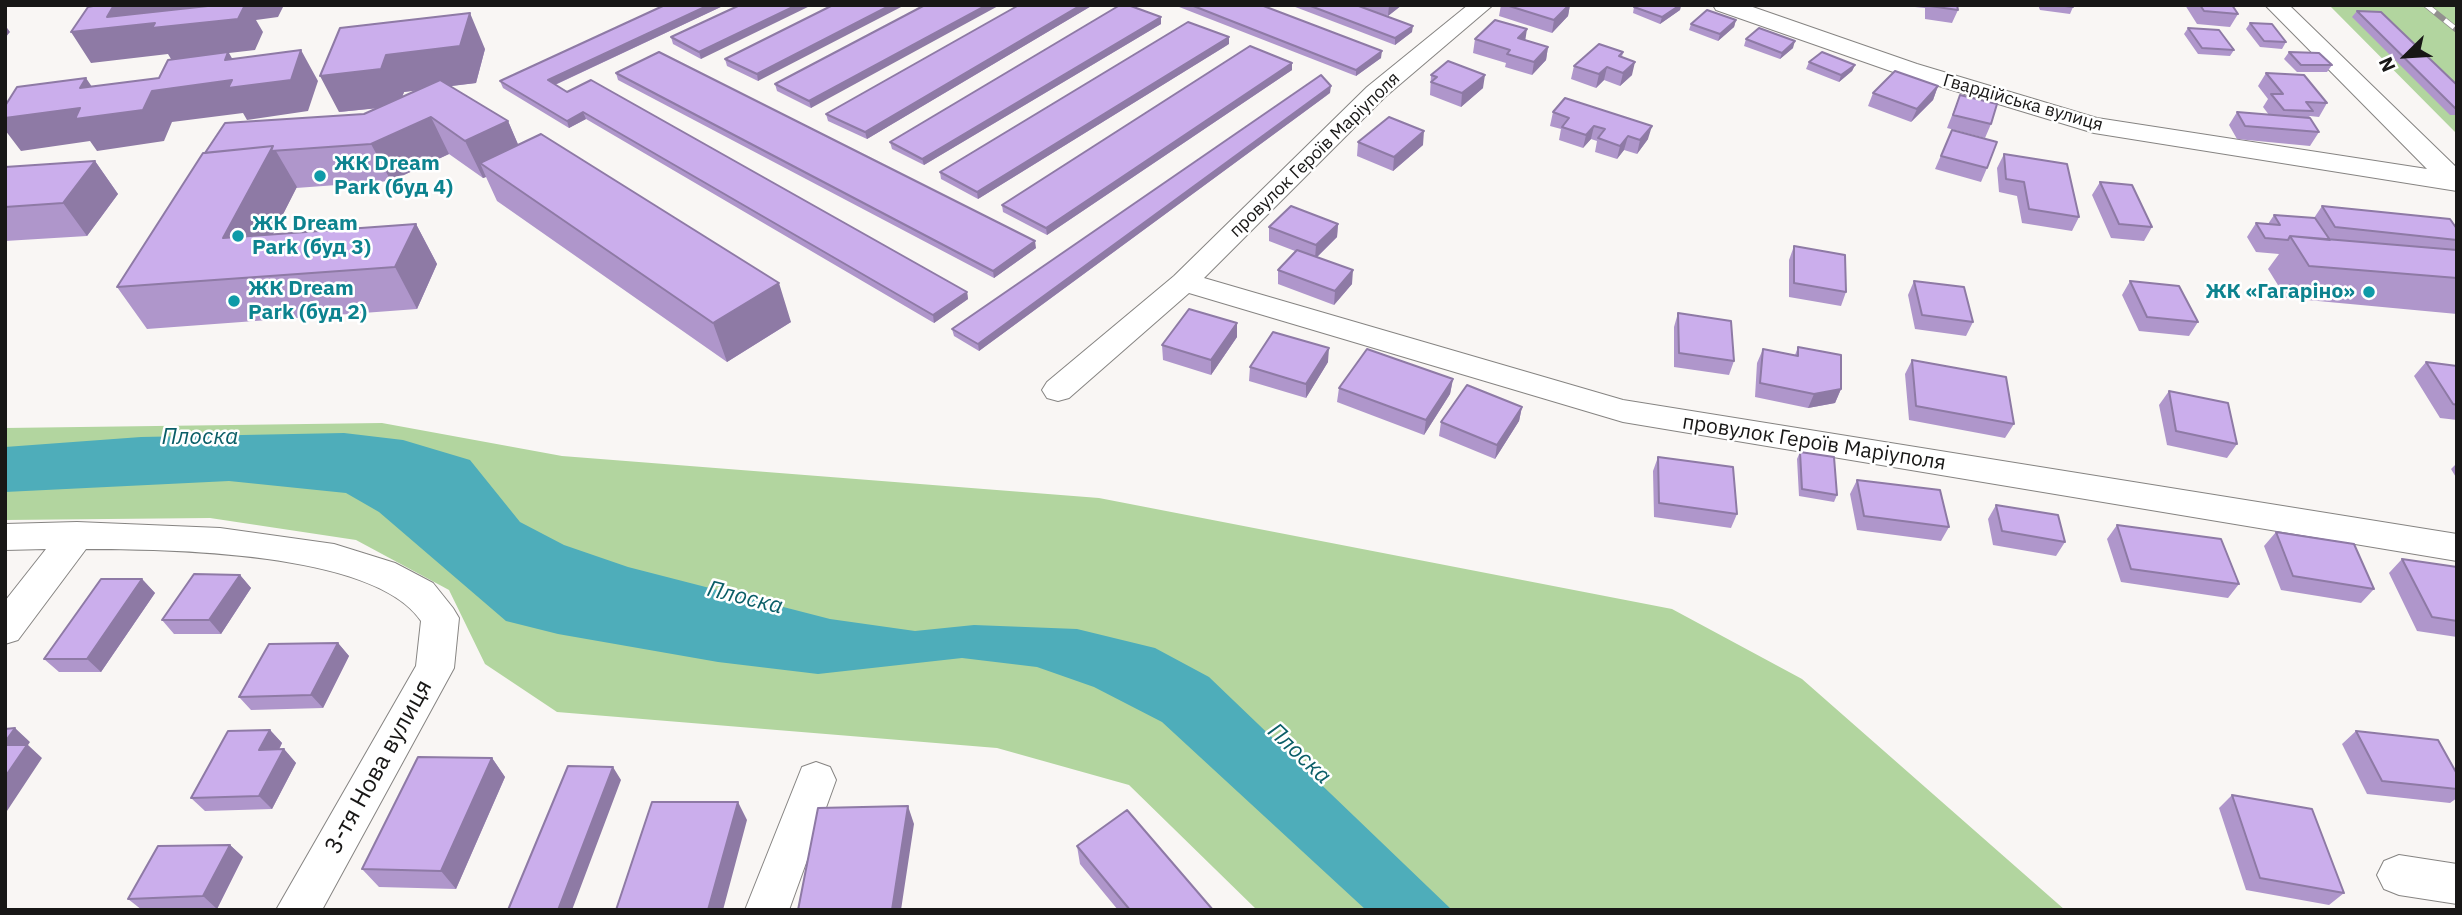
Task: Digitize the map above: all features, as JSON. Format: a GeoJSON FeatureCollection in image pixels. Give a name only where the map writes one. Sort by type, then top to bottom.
{"type":"FeatureCollection","features":[{"type":"Feature","properties":{"kind":"street","name":"провулок Героїв Маріуполя"},"geometry":{"type":"LineString","coordinates":[[1058,390],[1184,282],[1376,92],[1482,5]]}},
{"type":"Feature","properties":{"kind":"street","name":"Гвардійська вулиця"},"geometry":{"type":"LineString","coordinates":[[1724,5],[1908,69],[2094,125],[2456,182]]}},
{"type":"Feature","properties":{"kind":"street"},"geometry":{"type":"LineString","coordinates":[[2276,5],[2456,182]]}},
{"type":"Feature","properties":{"kind":"street","name":"провулок Героїв Маріуполя"},"geometry":{"type":"LineString","coordinates":[[1184,282],[1623,411],[2457,548]]}},
{"type":"Feature","properties":{"kind":"street"},"geometry":{"type":"LineString","coordinates":[[5,537],[77,535]]}},
{"type":"Feature","properties":{"kind":"street"},"geometry":{"type":"LineString","coordinates":[[5,629],[77,535]]}},
{"type":"Feature","properties":{"kind":"street","name":"3-тя Нова вулиця"},"geometry":{"type":"LineString","coordinates":[[77,535],[276,548],[368,566],[421,594],[440,618],[435,668],[298,910]]}},
{"type":"Feature","properties":{"kind":"street"},"geometry":{"type":"LineString","coordinates":[[767,910],[816,780]]}},
{"type":"Feature","properties":{"kind":"street"},"geometry":{"type":"LineString","coordinates":[[2399,875],[2457,884]]}},
{"type":"Feature","properties":{"kind":"green space"},"geometry":{"type":"Polygon","coordinates":[[[2329,5],[2457,5],[2457,134],[2329,5]]]}},
{"type":"Feature","properties":{"kind":"green space"},"geometry":{"type":"Polygon","coordinates":[[[382,423],[562,456],[1099,498],[1672,609],[1802,679],[2065,910],[1257,910],[1129,785],[997,748],[557,712],[485,664],[449,590],[356,540],[210,518],[5,520],[5,428],[382,423]]]}},
{"type":"Feature","properties":{"kind":"water","name":"Плоска"},"geometry":{"type":"Polygon","coordinates":[[[344,433],[403,440],[470,460],[520,522],[564,545],[628,567],[830,619],[915,631],[974,625],[1077,629],[1155,648],[1209,677],[1452,910],[1366,910],[1162,722],[1094,687],[1037,667],[962,658],[818,674],[718,662],[558,634],[506,621],[379,512],[346,493],[229,481],[5,492],[5,447],[141,437],[344,433]]]}},
{"type":"Feature","properties":{"kind":"building"},"geometry":{"type":"Polygon","coordinates":[[[114,5],[107,17],[217,5],[245,5],[238,19],[152,28],[155,23],[71,32],[88,7],[114,5]]]}},
{"type":"Feature","properties":{"kind":"building"},"geometry":{"type":"Polygon","coordinates":[[[665,5],[709,5],[548,80],[567,92],[591,80],[967,292],[933,315],[583,112],[567,121],[500,81],[665,5]]]}},
{"type":"Feature","properties":{"kind":"building"},"geometry":{"type":"Polygon","coordinates":[[[740,5],[797,5],[699,52],[671,37],[740,5]]]}},
{"type":"Feature","properties":{"kind":"building"},"geometry":{"type":"Polygon","coordinates":[[[833,5],[891,5],[757,74],[725,59],[833,5]]]}},
{"type":"Feature","properties":{"kind":"building"},"geometry":{"type":"Polygon","coordinates":[[[925,5],[987,5],[809,101],[775,84],[925,5]]]}},
{"type":"Feature","properties":{"kind":"building"},"geometry":{"type":"Polygon","coordinates":[[[1019,5],[1081,5],[865,132],[826,114],[1019,5]]]}},
{"type":"Feature","properties":{"kind":"building"},"geometry":{"type":"Polygon","coordinates":[[[1120,5],[1128,5],[1161,17],[922,159],[890,142],[1120,5]]]}},
{"type":"Feature","properties":{"kind":"building"},"geometry":{"type":"Polygon","coordinates":[[[1191,5],[1261,5],[1382,51],[1356,70],[1191,5]]]}},
{"type":"Feature","properties":{"kind":"building"},"geometry":{"type":"Polygon","coordinates":[[[1308,5],[1356,5],[1413,26],[1395,38],[1308,5]]]}},
{"type":"Feature","properties":{"kind":"building"},"geometry":{"type":"Polygon","coordinates":[[[1506,5],[1569,5],[1554,20],[1506,5]]]}},
{"type":"Feature","properties":{"kind":"building"},"geometry":{"type":"Polygon","coordinates":[[[1680,5],[1662,17],[1634,7],[1680,5]]]}},
{"type":"Feature","properties":{"kind":"building"},"geometry":{"type":"Polygon","coordinates":[[[1957,5],[1958,10],[1930,6],[1957,5]]]}},
{"type":"Feature","properties":{"kind":"building"},"geometry":{"type":"Polygon","coordinates":[[[2200,5],[2232,5],[2238,14],[2204,11],[2200,5]]]}},
{"type":"Feature","properties":{"kind":"building"},"geometry":{"type":"Polygon","coordinates":[[[1707,10],[1736,20],[1720,34],[1691,24],[1707,10]]]}},
{"type":"Feature","properties":{"kind":"building"},"geometry":{"type":"Polygon","coordinates":[[[2357,11],[2381,12],[2457,85],[2457,108],[2455,108],[2357,11]]]}},
{"type":"Feature","properties":{"kind":"building"},"geometry":{"type":"Polygon","coordinates":[[[470,13],[460,46],[386,55],[381,69],[320,76],[340,28],[470,13]]]}},
{"type":"Feature","properties":{"kind":"building"},"geometry":{"type":"Polygon","coordinates":[[[1495,20],[1527,29],[1518,38],[1548,47],[1534,62],[1507,54],[1510,50],[1475,39],[1495,20]]]}},
{"type":"Feature","properties":{"kind":"building"},"geometry":{"type":"Polygon","coordinates":[[[1188,22],[1229,37],[977,192],[940,172],[1188,22]]]}},
{"type":"Feature","properties":{"kind":"building"},"geometry":{"type":"Polygon","coordinates":[[[2250,23],[2272,24],[2286,42],[2264,41],[2250,23]]]}},
{"type":"Feature","properties":{"kind":"building"},"geometry":{"type":"Polygon","coordinates":[[[1759,28],[1795,41],[1782,53],[1746,39],[1759,28]]]}},
{"type":"Feature","properties":{"kind":"building"},"geometry":{"type":"Polygon","coordinates":[[[2188,28],[2219,30],[2234,50],[2202,48],[2188,28]]]}},
{"type":"Feature","properties":{"kind":"building"},"geometry":{"type":"Polygon","coordinates":[[[1599,44],[1623,52],[1619,56],[1635,62],[1623,73],[1607,67],[1599,74],[1574,66],[1599,44]]]}},
{"type":"Feature","properties":{"kind":"building"},"geometry":{"type":"Polygon","coordinates":[[[1250,46],[1292,63],[1046,228],[1002,205],[1250,46]]]}},
{"type":"Feature","properties":{"kind":"building"},"geometry":{"type":"Polygon","coordinates":[[[301,50],[291,80],[228,88],[232,80],[152,91],[143,110],[75,119],[80,108],[5,118],[5,106],[17,87],[86,78],[80,88],[159,78],[168,60],[228,52],[225,60],[301,50]]]}},
{"type":"Feature","properties":{"kind":"building"},"geometry":{"type":"Polygon","coordinates":[[[659,52],[1035,241],[993,271],[616,73],[659,52]]]}},
{"type":"Feature","properties":{"kind":"building"},"geometry":{"type":"Polygon","coordinates":[[[1822,52],[1855,65],[1841,75],[1809,62],[1822,52]]]}},
{"type":"Feature","properties":{"kind":"building"},"geometry":{"type":"Polygon","coordinates":[[[2289,52],[2319,53],[2332,65],[2301,65],[2289,52]]]}},
{"type":"Feature","properties":{"kind":"building"},"geometry":{"type":"Polygon","coordinates":[[[1448,61],[1485,75],[1462,93],[1431,82],[1437,77],[1431,75],[1448,61]]]}},
{"type":"Feature","properties":{"kind":"building"},"geometry":{"type":"Polygon","coordinates":[[[1895,71],[1938,86],[1917,109],[1873,93],[1895,71]]]}},
{"type":"Feature","properties":{"kind":"building"},"geometry":{"type":"Polygon","coordinates":[[[2266,73],[2304,75],[2327,103],[2306,102],[2313,111],[2284,110],[2271,94],[2283,94],[2266,73]]]}},
{"type":"Feature","properties":{"kind":"building"},"geometry":{"type":"Polygon","coordinates":[[[1321,75],[1331,86],[978,344],[952,329],[1321,75]]]}},
{"type":"Feature","properties":{"kind":"building"},"geometry":{"type":"Polygon","coordinates":[[[440,80],[508,121],[465,141],[431,117],[371,144],[271,151],[273,146],[205,153],[225,123],[364,114],[440,80]]]}},
{"type":"Feature","properties":{"kind":"building"},"geometry":{"type":"Polygon","coordinates":[[[1960,95],[1997,104],[1991,124],[1953,115],[1960,95]]]}},
{"type":"Feature","properties":{"kind":"building"},"geometry":{"type":"Polygon","coordinates":[[[1565,98],[1652,126],[1640,140],[1628,136],[1620,146],[1598,138],[1605,129],[1594,126],[1586,135],[1562,127],[1569,118],[1553,112],[1565,98]]]}},
{"type":"Feature","properties":{"kind":"building"},"geometry":{"type":"Polygon","coordinates":[[[2237,112],[2310,118],[2319,132],[2245,126],[2237,112]]]}},
{"type":"Feature","properties":{"kind":"building"},"geometry":{"type":"Polygon","coordinates":[[[1389,117],[1424,131],[1394,157],[1358,142],[1389,117]]]}},
{"type":"Feature","properties":{"kind":"building"},"geometry":{"type":"Polygon","coordinates":[[[1952,130],[1997,142],[1987,168],[1941,156],[1952,130]]]}},
{"type":"Feature","properties":{"kind":"building"},"geometry":{"type":"Polygon","coordinates":[[[541,134],[779,283],[713,323],[480,163],[541,134]]]}},
{"type":"Feature","properties":{"kind":"building"},"geometry":{"type":"Polygon","coordinates":[[[273,146],[223,238],[416,224],[395,267],[117,287],[203,153],[273,146]]]}},
{"type":"Feature","properties":{"kind":"building"},"geometry":{"type":"Polygon","coordinates":[[[2004,154],[2067,164],[2079,217],[2029,209],[2024,182],[2006,179],[2004,154]]]}},
{"type":"Feature","properties":{"kind":"building"},"geometry":{"type":"Polygon","coordinates":[[[95,161],[63,203],[5,207],[5,167],[95,161]]]}},
{"type":"Feature","properties":{"kind":"building"},"geometry":{"type":"Polygon","coordinates":[[[2100,182],[2132,185],[2152,227],[2119,224],[2100,182]]]}},
{"type":"Feature","properties":{"kind":"building"},"geometry":{"type":"Polygon","coordinates":[[[1291,206],[1338,224],[1316,245],[1269,227],[1291,206]]]}},
{"type":"Feature","properties":{"kind":"building"},"geometry":{"type":"Polygon","coordinates":[[[2322,206],[2450,219],[2457,229],[2457,240],[2335,227],[2322,206]]]}},
{"type":"Feature","properties":{"kind":"building"},"geometry":{"type":"Polygon","coordinates":[[[2274,215],[2315,218],[2330,240],[2290,236],[2288,240],[2265,238],[2256,223],[2280,225],[2274,215]]]}},
{"type":"Feature","properties":{"kind":"building"},"geometry":{"type":"Polygon","coordinates":[[[2290,236],[2457,250],[2457,278],[2309,266],[2290,236]]]}},
{"type":"Feature","properties":{"kind":"building"},"geometry":{"type":"Polygon","coordinates":[[[1794,246],[1845,255],[1846,292],[1794,283],[1794,246]]]}},
{"type":"Feature","properties":{"kind":"building"},"geometry":{"type":"Polygon","coordinates":[[[1297,250],[1353,270],[1335,291],[1278,270],[1297,250]]]}},
{"type":"Feature","properties":{"kind":"building"},"geometry":{"type":"Polygon","coordinates":[[[1914,281],[1964,287],[1973,322],[1922,315],[1914,281]]]}},
{"type":"Feature","properties":{"kind":"building"},"geometry":{"type":"Polygon","coordinates":[[[2130,281],[2179,286],[2198,322],[2147,317],[2130,281]]]}},
{"type":"Feature","properties":{"kind":"building"},"geometry":{"type":"Polygon","coordinates":[[[1189,309],[1237,323],[1211,360],[1162,345],[1189,309]]]}},
{"type":"Feature","properties":{"kind":"building"},"geometry":{"type":"Polygon","coordinates":[[[1678,313],[1731,321],[1734,361],[1679,353],[1678,313]]]}},
{"type":"Feature","properties":{"kind":"building"},"geometry":{"type":"Polygon","coordinates":[[[1273,332],[1329,348],[1306,384],[1250,367],[1273,332]]]}},
{"type":"Feature","properties":{"kind":"building"},"geometry":{"type":"Polygon","coordinates":[[[1798,347],[1841,355],[1841,389],[1814,394],[1760,383],[1763,349],[1798,356],[1798,347]]]}},
{"type":"Feature","properties":{"kind":"building"},"geometry":{"type":"Polygon","coordinates":[[[1367,349],[1453,379],[1426,420],[1339,388],[1367,349]]]}},
{"type":"Feature","properties":{"kind":"building"},"geometry":{"type":"Polygon","coordinates":[[[1912,360],[2006,377],[2014,424],[1916,406],[1912,360]]]}},
{"type":"Feature","properties":{"kind":"building"},"geometry":{"type":"Polygon","coordinates":[[[2426,362],[2457,366],[2457,405],[2453,404],[2426,362]]]}},
{"type":"Feature","properties":{"kind":"building"},"geometry":{"type":"Polygon","coordinates":[[[1467,385],[1522,407],[1497,445],[1441,422],[1467,385]]]}},
{"type":"Feature","properties":{"kind":"building"},"geometry":{"type":"Polygon","coordinates":[[[2169,391],[2228,403],[2237,444],[2176,431],[2169,391]]]}},
{"type":"Feature","properties":{"kind":"building"},"geometry":{"type":"Polygon","coordinates":[[[1800,452],[1834,457],[1837,495],[1802,489],[1800,452]]]}},
{"type":"Feature","properties":{"kind":"building"},"geometry":{"type":"Polygon","coordinates":[[[1658,457],[1733,467],[1737,514],[1659,503],[1658,457]]]}},
{"type":"Feature","properties":{"kind":"building"},"geometry":{"type":"Polygon","coordinates":[[[1857,480],[1940,490],[1949,527],[1864,516],[1857,480]]]}},
{"type":"Feature","properties":{"kind":"building"},"geometry":{"type":"Polygon","coordinates":[[[1996,505],[2058,515],[2065,542],[2002,531],[1996,505]]]}},
{"type":"Feature","properties":{"kind":"building"},"geometry":{"type":"Polygon","coordinates":[[[2117,525],[2221,539],[2239,584],[2131,569],[2117,525]]]}},
{"type":"Feature","properties":{"kind":"building"},"geometry":{"type":"Polygon","coordinates":[[[2276,532],[2354,544],[2374,589],[2293,576],[2276,532]]]}},
{"type":"Feature","properties":{"kind":"building"},"geometry":{"type":"Polygon","coordinates":[[[2402,559],[2457,567],[2457,621],[2432,617],[2402,559]]]}},
{"type":"Feature","properties":{"kind":"building"},"geometry":{"type":"Polygon","coordinates":[[[194,574],[240,575],[209,620],[162,620],[194,574]]]}},
{"type":"Feature","properties":{"kind":"building"},"geometry":{"type":"Polygon","coordinates":[[[101,579],[142,579],[87,659],[44,659],[101,579]]]}},
{"type":"Feature","properties":{"kind":"building"},"geometry":{"type":"Polygon","coordinates":[[[338,643],[311,695],[239,697],[269,644],[338,643]]]}},
{"type":"Feature","properties":{"kind":"building"},"geometry":{"type":"Polygon","coordinates":[[[15,728],[5,742],[5,729],[15,728]]]}},
{"type":"Feature","properties":{"kind":"building"},"geometry":{"type":"Polygon","coordinates":[[[270,730],[259,750],[284,749],[259,796],[191,798],[228,731],[270,730]]]}},
{"type":"Feature","properties":{"kind":"building"},"geometry":{"type":"Polygon","coordinates":[[[2356,731],[2438,740],[2457,774],[2457,789],[2382,781],[2356,731]]]}},
{"type":"Feature","properties":{"kind":"building"},"geometry":{"type":"Polygon","coordinates":[[[5,745],[27,745],[5,777],[5,745]]]}},
{"type":"Feature","properties":{"kind":"building"},"geometry":{"type":"Polygon","coordinates":[[[418,757],[492,758],[441,871],[362,869],[418,757]]]}},
{"type":"Feature","properties":{"kind":"building"},"geometry":{"type":"Polygon","coordinates":[[[568,766],[613,767],[558,910],[508,910],[568,766]]]}},
{"type":"Feature","properties":{"kind":"building"},"geometry":{"type":"Polygon","coordinates":[[[2232,795],[2312,809],[2344,893],[2260,878],[2232,795]]]}},
{"type":"Feature","properties":{"kind":"building"},"geometry":{"type":"Polygon","coordinates":[[[652,802],[738,802],[708,910],[616,910],[652,802]]]}},
{"type":"Feature","properties":{"kind":"building"},"geometry":{"type":"Polygon","coordinates":[[[908,806],[892,910],[798,910],[818,808],[908,806]]]}},
{"type":"Feature","properties":{"kind":"building"},"geometry":{"type":"Polygon","coordinates":[[[1127,810],[1213,910],[1130,910],[1077,846],[1127,810]]]}},
{"type":"Feature","properties":{"kind":"building"},"geometry":{"type":"Polygon","coordinates":[[[230,845],[203,896],[128,899],[158,846],[230,845]]]}},
{"type":"Feature","properties":{"kind":"railway"},"geometry":{"type":"LineString","coordinates":[[2426,5],[2457,30]]}},
{"type":"Feature","properties":{"kind":"place","name":"ЖК Dream Park (буд 4)"},"geometry":{"type":"Point","coordinates":[320,176]}},
{"type":"Feature","properties":{"kind":"place","name":"ЖК Dream Park (буд 3)"},"geometry":{"type":"Point","coordinates":[238,236]}},
{"type":"Feature","properties":{"kind":"place","name":"ЖК «Гагаріно»"},"geometry":{"type":"Point","coordinates":[2369,292]}},
{"type":"Feature","properties":{"kind":"place","name":"ЖК Dream Park (буд 2)"},"geometry":{"type":"Point","coordinates":[234,301]}}]}
